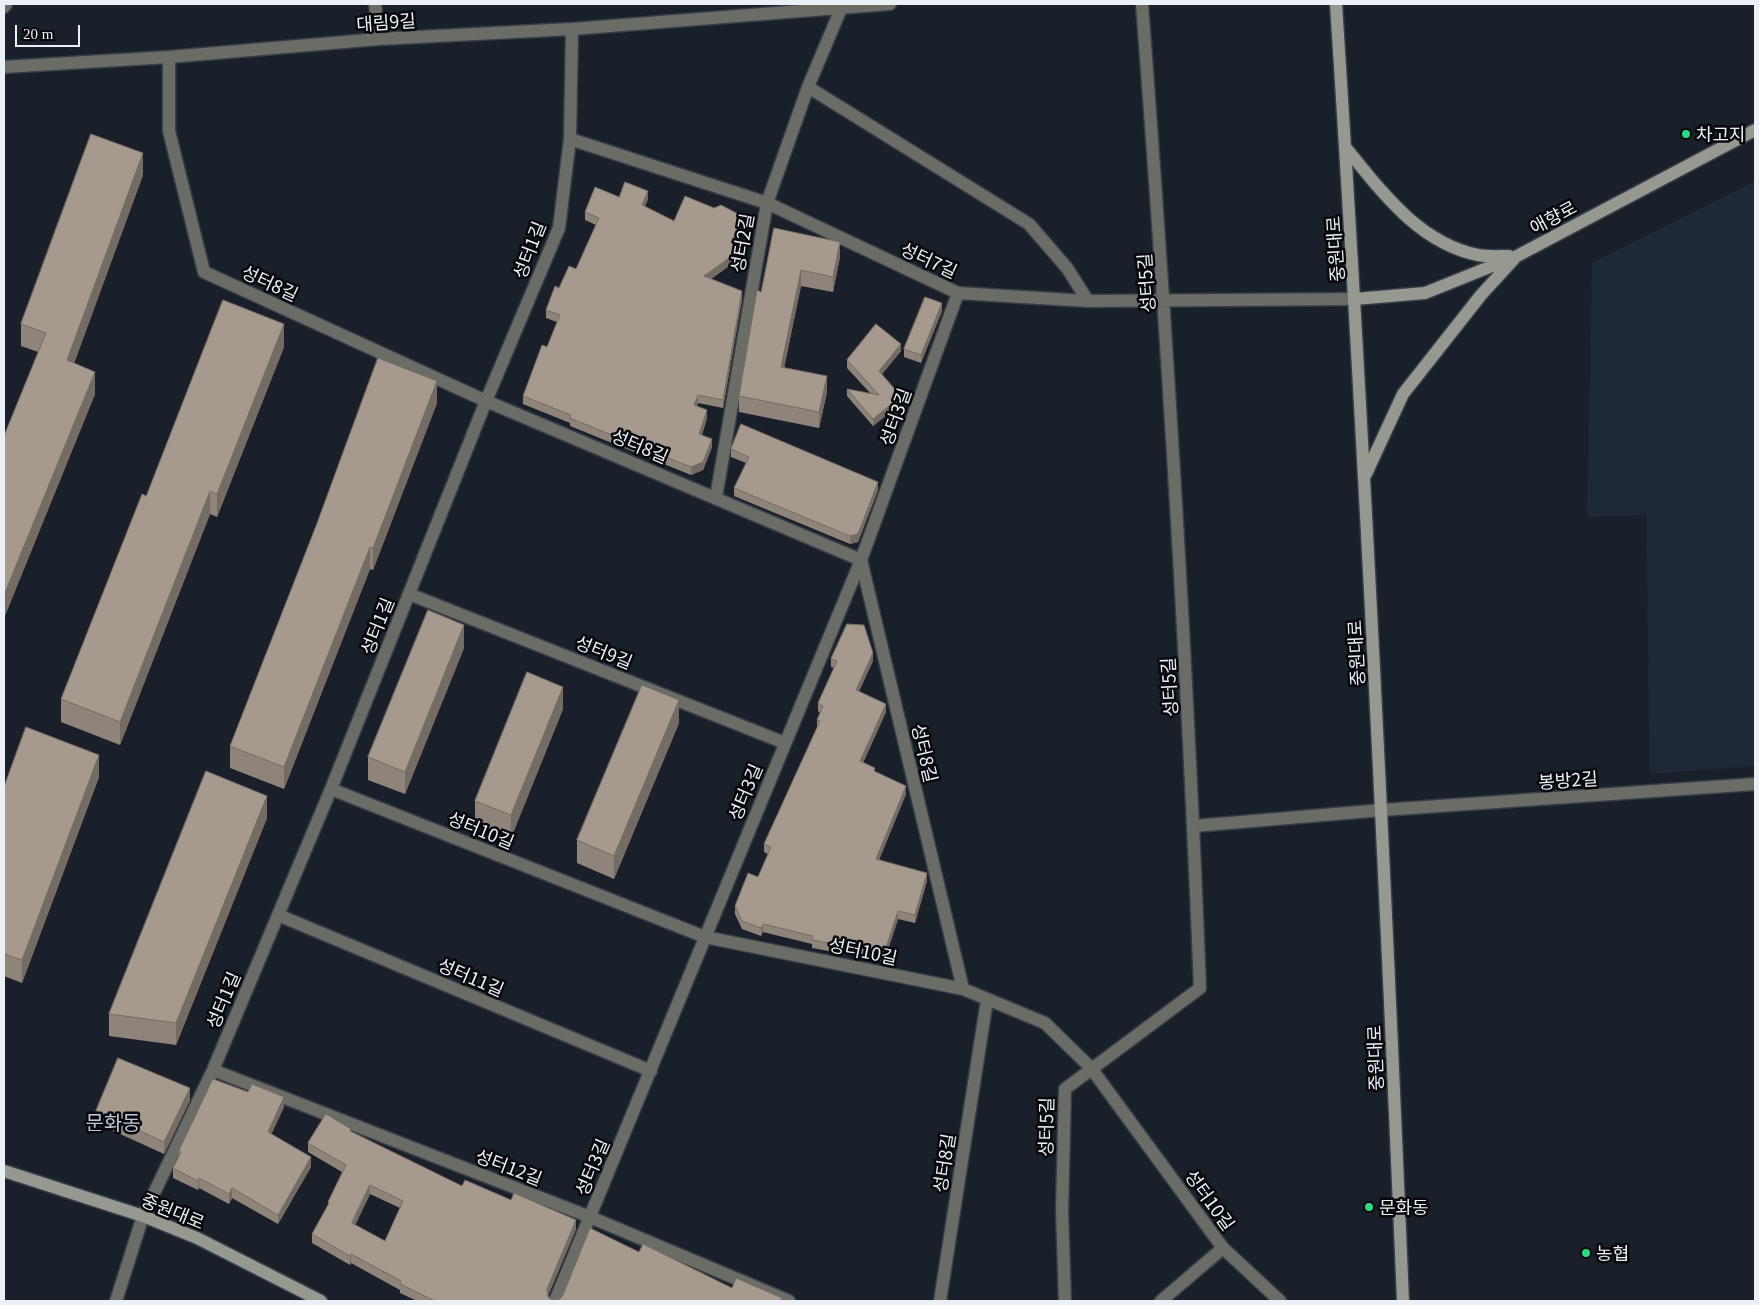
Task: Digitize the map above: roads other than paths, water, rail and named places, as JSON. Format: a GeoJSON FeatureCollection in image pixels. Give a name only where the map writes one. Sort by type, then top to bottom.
{"type":"FeatureCollection","features":[{"type":"Feature","properties":{"kind":"street"},"geometry":{"type":"LineString","coordinates":[[375,4],[379,39]]}},
{"type":"Feature","properties":{"kind":"street","name":"대림9길"},"geometry":{"type":"LineString","coordinates":[[4,67],[169,57],[379,39],[572,29],[843,5],[890,4]]}},
{"type":"Feature","properties":{"kind":"street","name":"성터5길"},"geometry":{"type":"LineString","coordinates":[[1065,1301],[1062,1211],[1065,1089],[1200,988],[1194,826],[1165,301],[1142,4]]}},
{"type":"Feature","properties":{"kind":"street","name":"중원대로"},"geometry":{"type":"LineString","coordinates":[[1336,4],[1355,299],[1382,810],[1402,1301]]}},
{"type":"Feature","properties":{"kind":"street","name":"성터2길"},"geometry":{"type":"LineString","coordinates":[[716,497],[767,202],[808,87],[843,5]]}},
{"type":"Feature","properties":{"kind":"street","name":"성터1길"},"geometry":{"type":"LineString","coordinates":[[116,1301],[142,1216],[213,1070],[331,789],[486,401],[559,228],[570,138],[572,29]]}},
{"type":"Feature","properties":{"kind":"street","name":"성터8길"},"geometry":{"type":"LineString","coordinates":[[169,57],[169,130],[204,272],[486,401],[861,560],[963,990]]}},
{"type":"Feature","properties":{"kind":"street"},"geometry":{"type":"LineString","coordinates":[[808,87],[1029,224],[1067,268],[1088,301]]}},
{"type":"Feature","properties":{"kind":"street","name":"애향로"},"geometry":{"type":"LineString","coordinates":[[1355,299],[1425,293],[1517,256],[1755,130]]}},
{"type":"Feature","properties":{"kind":"street","name":"성터7길"},"geometry":{"type":"LineString","coordinates":[[570,138],[767,202],[958,293],[1088,301],[1355,299]]}},
{"type":"Feature","properties":{"kind":"street"},"geometry":{"type":"LineString","coordinates":[[1346,148],[1406,218],[1443,243],[1479,256],[1517,256]]}},
{"type":"Feature","properties":{"kind":"street"},"geometry":{"type":"LineString","coordinates":[[1365,476],[1404,394],[1481,295],[1517,256]]}},
{"type":"Feature","properties":{"kind":"street","name":"성터3길"},"geometry":{"type":"LineString","coordinates":[[556,1301],[861,560],[958,293]]}},
{"type":"Feature","properties":{"kind":"street","name":"성터9길"},"geometry":{"type":"LineString","coordinates":[[409,594],[785,743]]}},
{"type":"Feature","properties":{"kind":"street","name":"봉방2길"},"geometry":{"type":"LineString","coordinates":[[1194,826],[1382,810],[1755,784]]}},
{"type":"Feature","properties":{"kind":"street","name":"성터10길"},"geometry":{"type":"LineString","coordinates":[[331,789],[705,936],[963,990],[1045,1023],[1092,1068],[1223,1248],[1280,1301]]}},
{"type":"Feature","properties":{"kind":"street","name":"성터11길"},"geometry":{"type":"LineString","coordinates":[[278,915],[651,1071]]}},
{"type":"Feature","properties":{"kind":"street","name":"성터8길"},"geometry":{"type":"LineString","coordinates":[[940,1301],[987,1000]]}},
{"type":"Feature","properties":{"kind":"street","name":"성터12길"},"geometry":{"type":"LineString","coordinates":[[213,1070],[590,1217],[789,1301]]}},
{"type":"Feature","properties":{"kind":"street","name":"중원대로"},"geometry":{"type":"LineString","coordinates":[[4,1171],[142,1216],[197,1238],[321,1301]]}},
{"type":"Feature","properties":{"kind":"street"},"geometry":{"type":"LineString","coordinates":[[1161,1301],[1223,1248]]}},
{"type":"Feature","properties":{"kind":"place","name":"차고지"},"geometry":{"type":"Point","coordinates":[1686,134]}},
{"type":"Feature","properties":{"kind":"place","name":"문화동"},"geometry":{"type":"Point","coordinates":[1369,1207]}},
{"type":"Feature","properties":{"kind":"place","name":"농협"},"geometry":{"type":"Point","coordinates":[1586,1253]}},
{"type":"Feature","properties":{"kind":"district","name":"문화동"},"geometry":{"type":"Point","coordinates":[113,1122]}}]}
